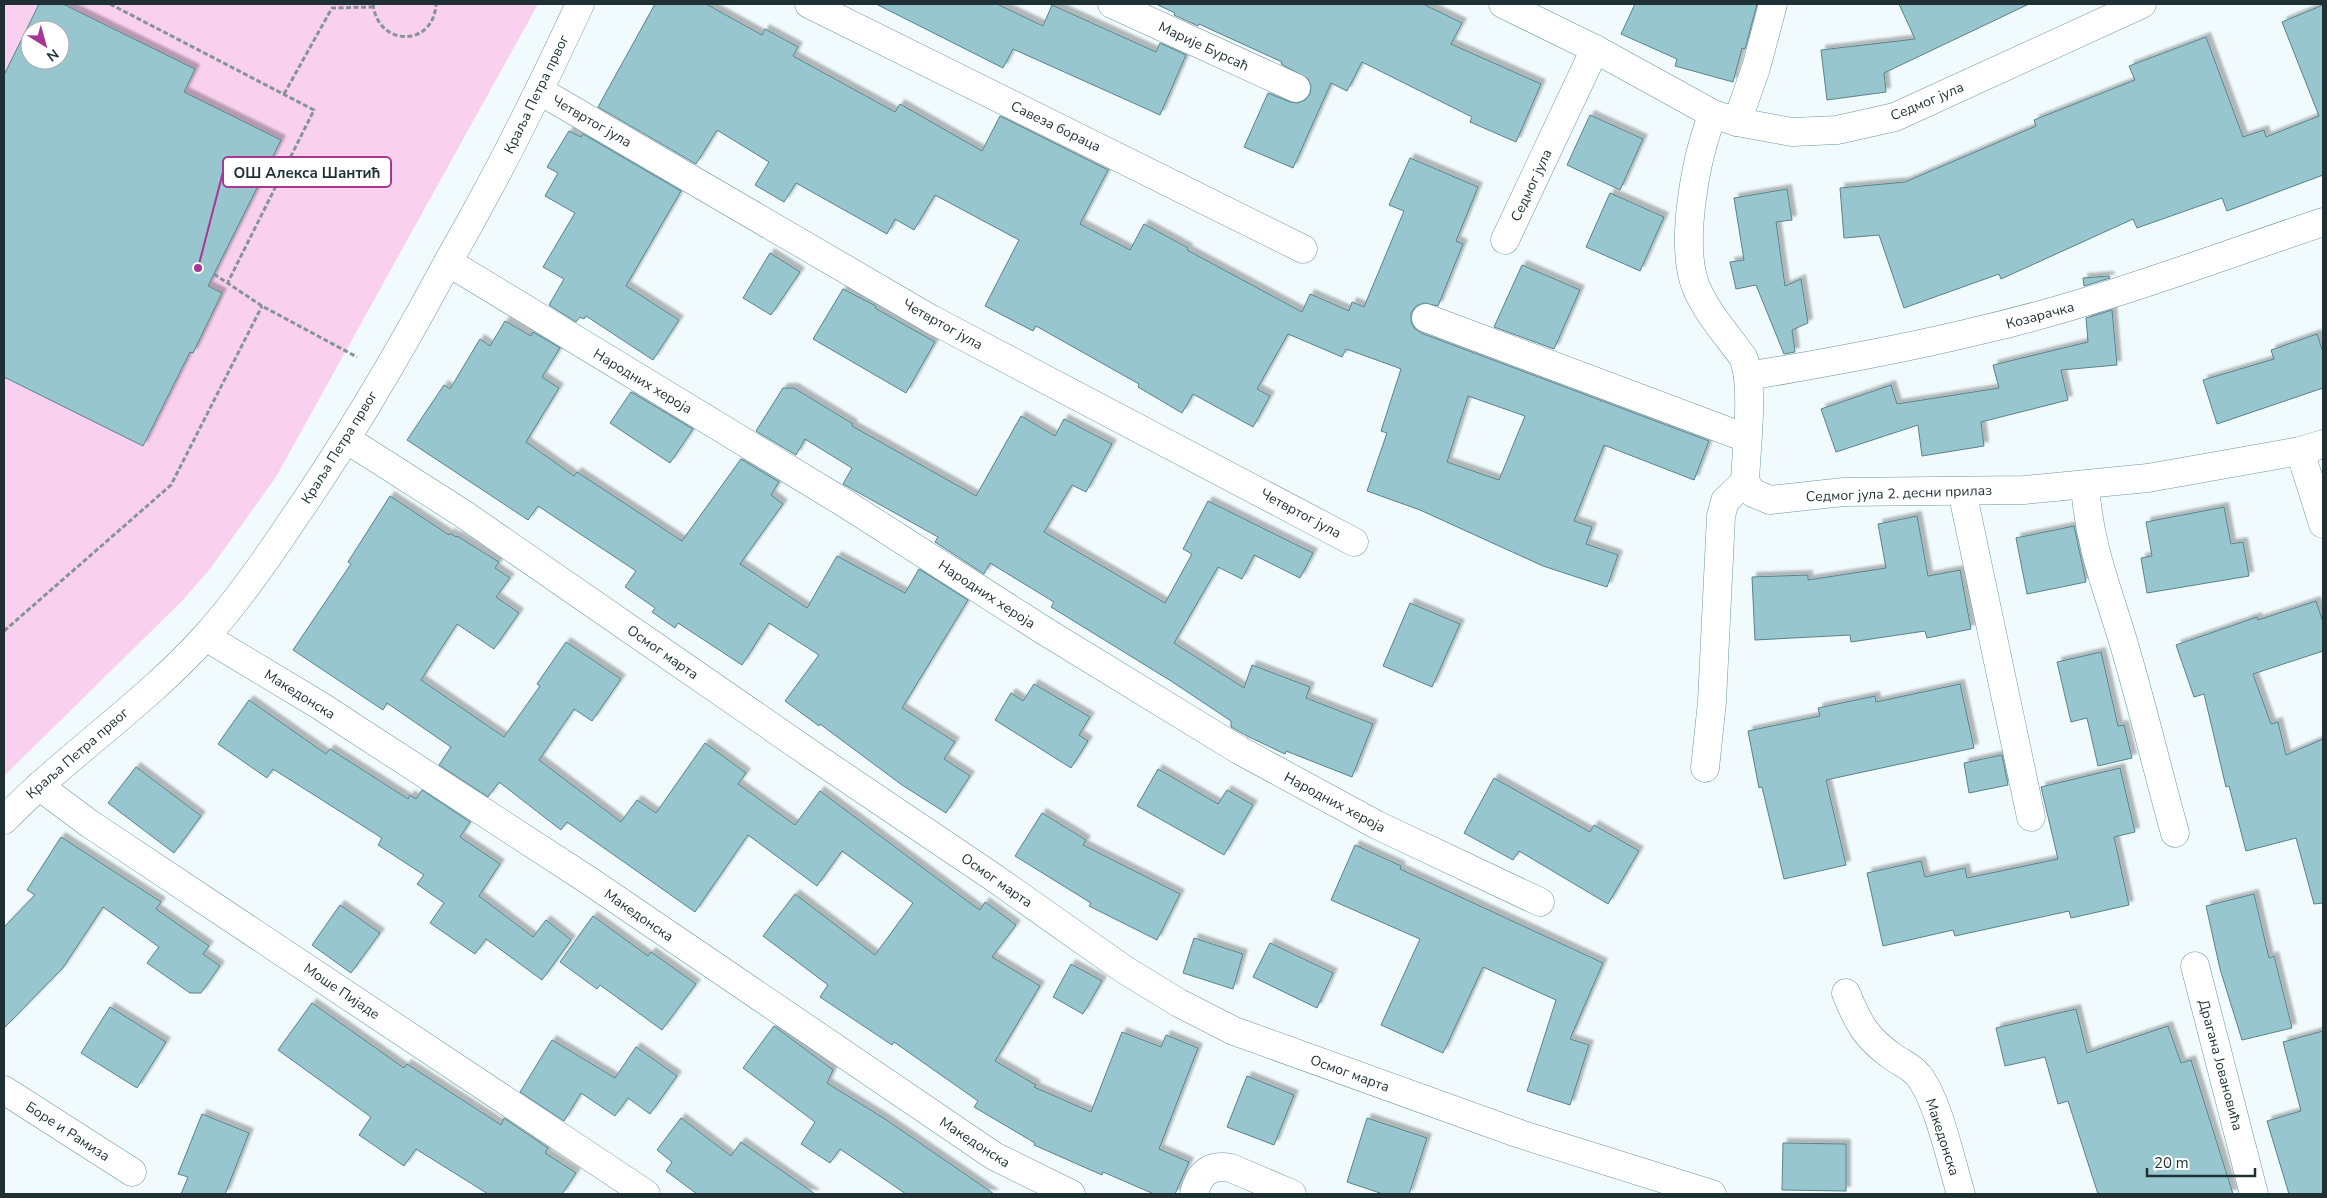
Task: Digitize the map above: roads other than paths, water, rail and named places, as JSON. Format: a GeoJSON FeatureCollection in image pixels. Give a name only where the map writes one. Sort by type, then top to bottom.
{"type":"FeatureCollection","features":[{"type":"Feature","properties":{"kind":"street","name":"Краља Петра првог"},"geometry":{"type":"LineString","coordinates":[[4,820],[39,786],[145,694],[206,636],[238,598],[270,553],[346,439],[386,372],[478,209],[540,91],[580,4]]}},
{"type":"Feature","properties":{"kind":"street","name":"Савеза бораца"},"geometry":{"type":"LineString","coordinates":[[809,4],[1303,248]]}},
{"type":"Feature","properties":{"kind":"street","name":"Марије Бурсаћ"},"geometry":{"type":"LineString","coordinates":[[1112,4],[1296,88]]}},
{"type":"Feature","properties":{"kind":"street","name":"Седмог јула"},"geometry":{"type":"LineString","coordinates":[[1503,4],[1595,49],[1725,118],[1792,132],[1837,130],[1894,117],[2142,4]]}},
{"type":"Feature","properties":{"kind":"street"},"geometry":{"type":"LineString","coordinates":[[1705,768],[1713,693],[1721,516],[1725,501],[1745,482],[1748,376],[1743,357],[1702,299],[1696,285],[1690,258],[1690,229],[1701,150],[1725,118],[1756,68],[1772,4]]}},
{"type":"Feature","properties":{"kind":"street","name":"Седмог јула"},"geometry":{"type":"LineString","coordinates":[[1506,240],[1595,49]]}},
{"type":"Feature","properties":{"kind":"street","name":"Четвртог јула"},"geometry":{"type":"LineString","coordinates":[[540,91],[931,319],[1354,542]]}},
{"type":"Feature","properties":{"kind":"street","name":"Козарачка"},"geometry":{"type":"LineString","coordinates":[[1748,376],[1859,357],[1982,330],[2090,301],[2323,222]]}},
{"type":"Feature","properties":{"kind":"street","name":"Народних хероја"},"geometry":{"type":"LineString","coordinates":[[448,262],[846,504],[1043,630],[1239,750],[1377,825],[1540,902]]}},
{"type":"Feature","properties":{"kind":"street"},"geometry":{"type":"LineString","coordinates":[[1426,318],[1746,438]]}},
{"type":"Feature","properties":{"kind":"street","name":"Осмог марта"},"geometry":{"type":"LineString","coordinates":[[346,439],[462,513],[807,752],[993,877],[1125,970],[1179,1003],[1234,1031],[1501,1128],[1712,1194]]}},
{"type":"Feature","properties":{"kind":"street"},"geometry":{"type":"LineString","coordinates":[[2312,448],[2323,524]]}},
{"type":"Feature","properties":{"kind":"street","name":"Седмог јула 2. десни прилаз"},"geometry":{"type":"LineString","coordinates":[[1745,482],[1754,493],[1770,500],[1844,492],[2024,490],[2148,478],[2312,448]]}},
{"type":"Feature","properties":{"kind":"street"},"geometry":{"type":"LineString","coordinates":[[2085,485],[2090,533],[2096,559],[2123,641],[2175,833]]}},
{"type":"Feature","properties":{"kind":"street"},"geometry":{"type":"LineString","coordinates":[[1962,491],[2032,817]]}},
{"type":"Feature","properties":{"kind":"street","name":"Македонска"},"geometry":{"type":"LineString","coordinates":[[206,636],[319,705],[588,880],[994,1156],[1071,1194]]}},
{"type":"Feature","properties":{"kind":"street","name":"Моше Пијаде"},"geometry":{"type":"LineString","coordinates":[[39,786],[90,824],[646,1194]]}},
{"type":"Feature","properties":{"kind":"street","name":"Драгана Јовановића"},"geometry":{"type":"LineString","coordinates":[[2195,966],[2254,1194]]}},
{"type":"Feature","properties":{"kind":"street","name":"Македонска"},"geometry":{"type":"LineString","coordinates":[[1846,993],[1857,1021],[1868,1035],[1885,1052],[1917,1073],[1925,1085],[1932,1101],[1961,1194]]}},
{"type":"Feature","properties":{"kind":"street","name":"Боре и Рамиза"},"geometry":{"type":"LineString","coordinates":[[4,1090],[132,1172]]}},
{"type":"Feature","properties":{"kind":"street"},"geometry":{"type":"LineString","coordinates":[[1194,1194],[1198,1179],[1221,1166],[1231,1168],[1292,1194]]}},
{"type":"Feature","properties":{"kind":"place","name":"ОШ Алекса Шантић"},"geometry":{"type":"Point","coordinates":[198,268]}}]}
